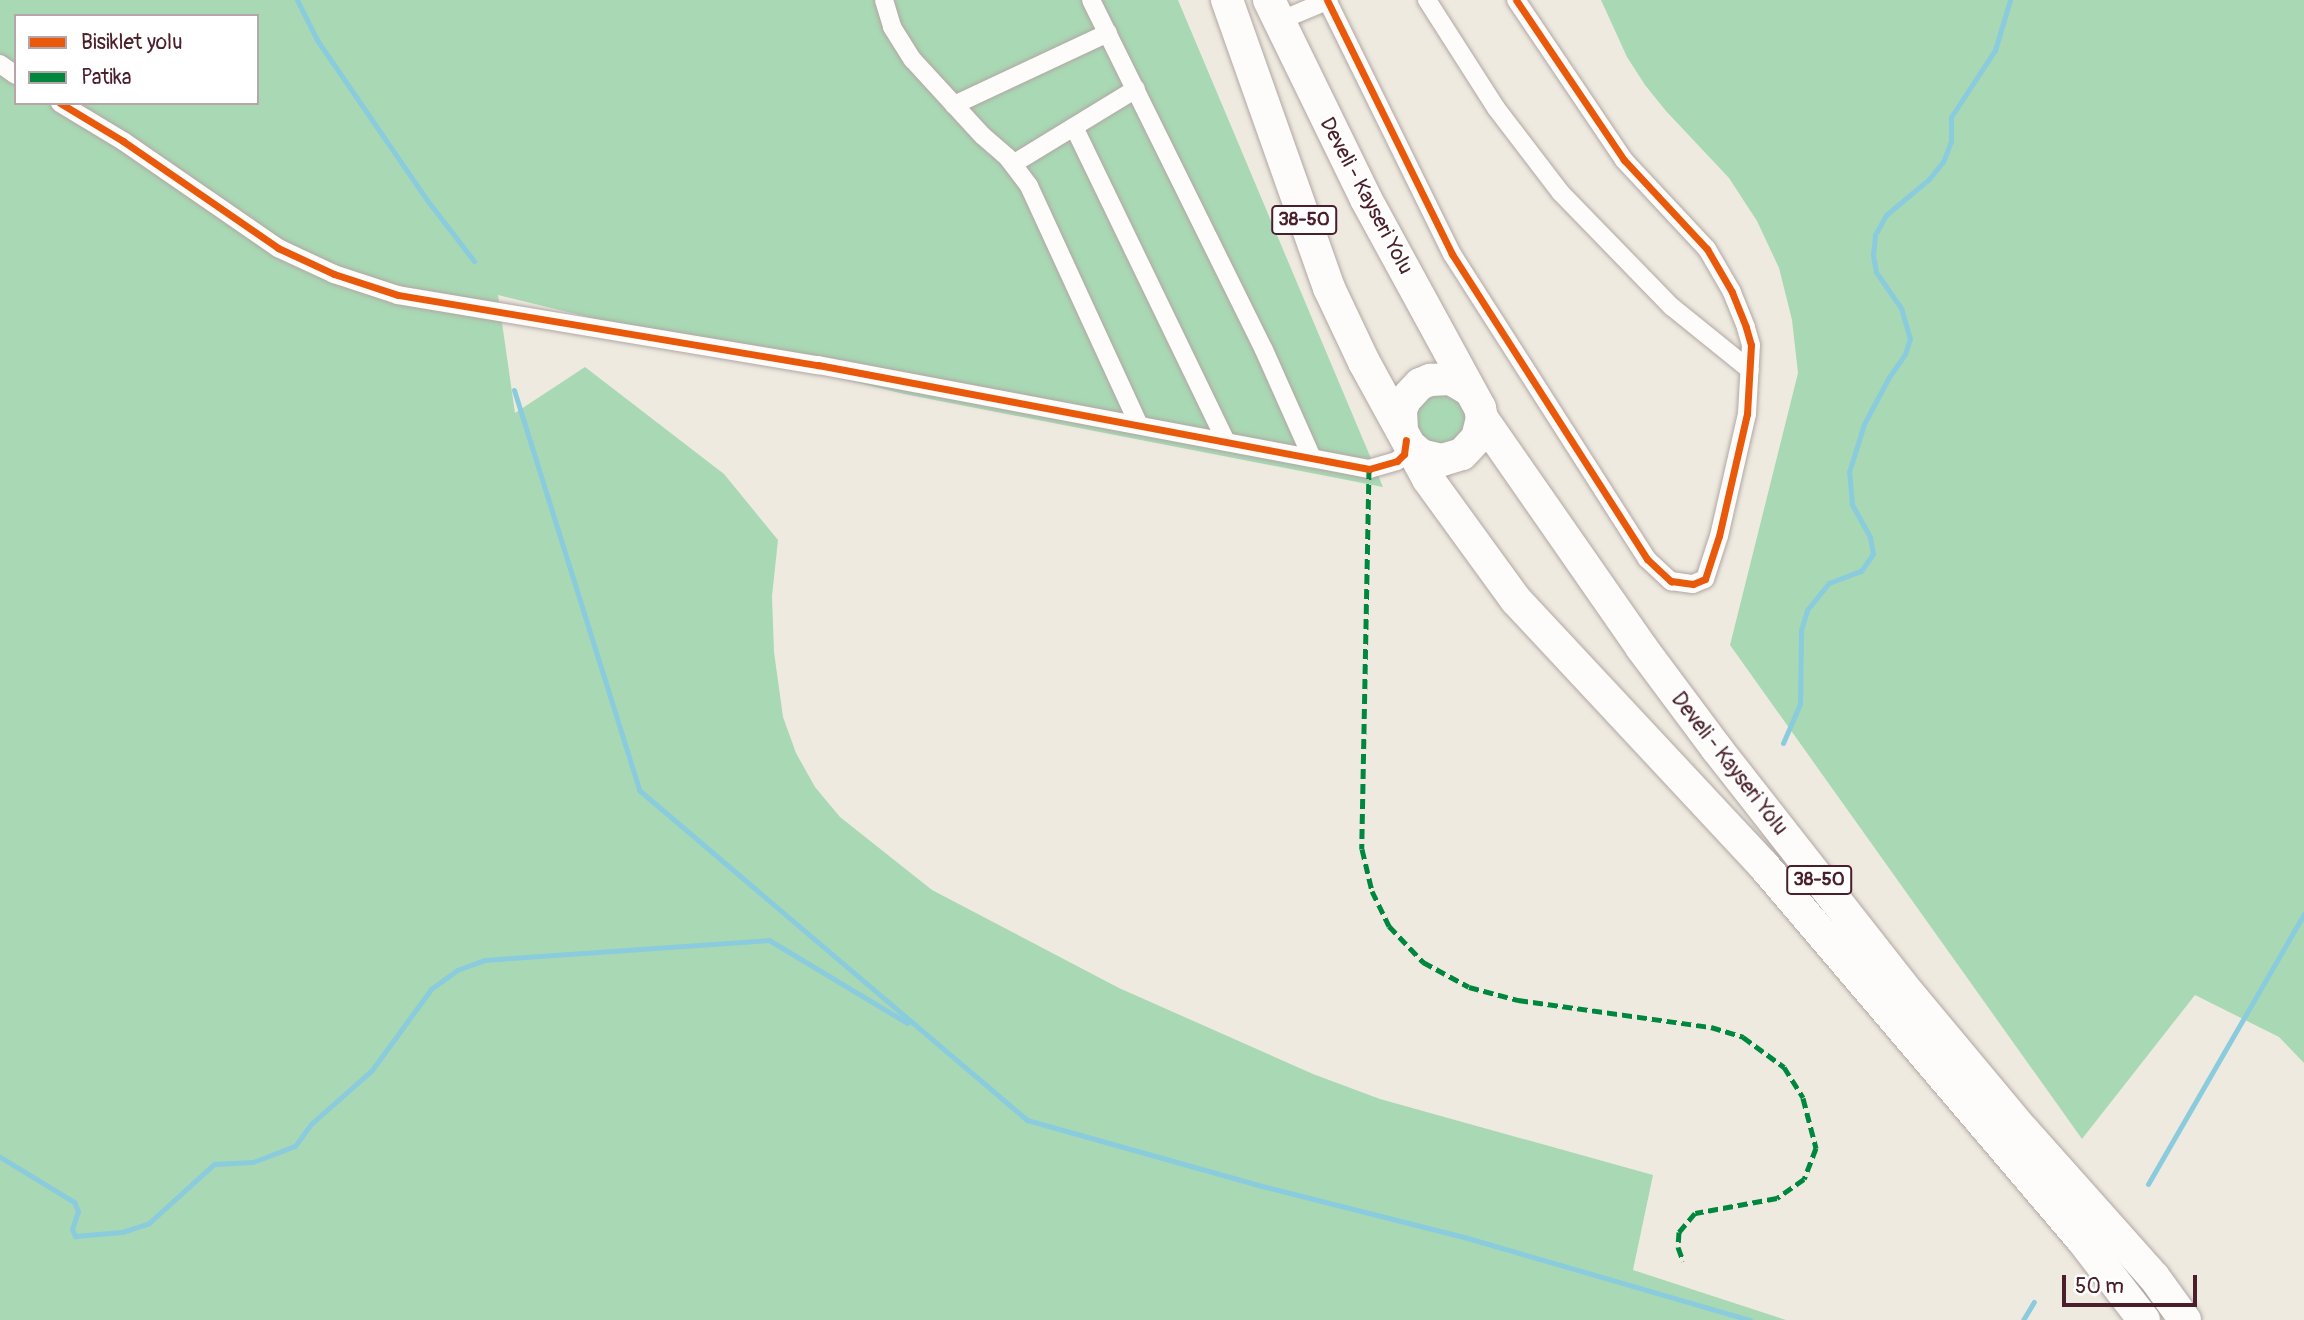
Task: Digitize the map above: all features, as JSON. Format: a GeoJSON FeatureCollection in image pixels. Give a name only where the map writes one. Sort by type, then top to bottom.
{"type":"FeatureCollection","features":[{"type":"Feature","properties":{"kind":"highway","name":"Develi - Kayseri Yolu"},"geometry":{"type":"LineString","coordinates":[[1227,0],[1329,288],[1364,362],[1428,479],[1516,600],[1764,866],[1919,1053],[2080,1237],[2144,1320]]}},
{"type":"Feature","properties":{"kind":"highway","name":"Develi - Kayseri Yolu"},"geometry":{"type":"LineString","coordinates":[[1274,10],[1366,199],[1480,408],[1482,418],[1634,637],[1717,749],[1901,984],[2022,1129],[2154,1276],[2185,1320]]}},
{"type":"Feature","properties":{"kind":"highway"},"geometry":{"type":"LineString","coordinates":[[1469,390],[1451,380],[1430,380],[1420,384],[1412,391],[1401,410],[1407,439],[1431,458],[1452,458],[1462,454],[1477,438],[1482,418]]}},
{"type":"Feature","properties":{"kind":"street"},"geometry":{"type":"LineString","coordinates":[[884,0],[901,44],[954,105],[1013,164],[1038,201],[1138,423]]}},
{"type":"Feature","properties":{"kind":"street"},"geometry":{"type":"LineString","coordinates":[[1091,0],[1264,350],[1312,458]]}},
{"type":"Feature","properties":{"kind":"street"},"geometry":{"type":"LineString","coordinates":[[1274,10],[1328,0],[1452,254],[1647,559],[1664,576],[1678,584],[1693,584],[1704,579],[1719,536],[1747,414],[1751,345],[1746,327],[1721,270],[1707,249],[1624,160],[1516,0]]}},
{"type":"Feature","properties":{"kind":"street"},"geometry":{"type":"LineString","coordinates":[[1427,0],[1496,108],[1561,193],[1596,233],[1672,307],[1750,370]]}},
{"type":"Feature","properties":{"kind":"street"},"geometry":{"type":"LineString","coordinates":[[954,105],[1108,33]]}},
{"type":"Feature","properties":{"kind":"street"},"geometry":{"type":"LineString","coordinates":[[1013,164],[1136,89]]}},
{"type":"Feature","properties":{"kind":"street"},"geometry":{"type":"LineString","coordinates":[[63,105],[123,141],[252,233],[306,262],[362,285],[434,303],[818,365],[1138,423],[1312,458],[1379,468],[1404,454],[1407,439]]}},
{"type":"Feature","properties":{"kind":"street"},"geometry":{"type":"LineString","coordinates":[[1074,127],[1226,441]]}},
{"type":"Feature","properties":{"kind":"green space"},"geometry":{"type":"Polygon","coordinates":[[[0,0],[1178,0],[1383,487],[904,394],[498,295],[515,413],[585,367],[724,474],[778,540],[772,596],[774,652],[783,717],[796,753],[815,787],[840,817],[932,890],[1119,988],[1313,1074],[1380,1099],[1653,1175],[1633,1270],[1786,1320],[0,1320],[0,0]]]}},
{"type":"Feature","properties":{"kind":"green space"},"geometry":{"type":"Polygon","coordinates":[[[1601,0],[2304,0],[2304,1063],[2279,1037],[2195,995],[2082,1139],[1730,645],[1798,373],[1792,320],[1779,268],[1757,221],[1729,178],[1645,85],[1627,57],[1601,0]]]}},
{"type":"Feature","properties":{"kind":"green space"},"geometry":{"type":"Polygon","coordinates":[[[1440,391],[1465,404],[1468,426],[1449,446],[1422,439],[1413,420],[1421,400],[1440,391]]]}},
{"type":"Feature","properties":{"kind":"waterway"},"geometry":{"type":"LineString","coordinates":[[297,0],[317,40],[427,200],[474,261]]}},
{"type":"Feature","properties":{"kind":"waterway"},"geometry":{"type":"LineString","coordinates":[[1783,743],[1800,704],[1801,630],[1807,610],[1829,583],[1861,571],[1873,554],[1870,537],[1852,504],[1849,472],[1864,424],[1889,377],[1905,354],[1910,339],[1901,308],[1876,272],[1873,255],[1875,235],[1886,215],[1929,179],[1943,162],[1951,141],[1951,117],[1995,50],[2010,0]]}},
{"type":"Feature","properties":{"kind":"waterway"},"geometry":{"type":"LineString","coordinates":[[514,390],[639,790],[1027,1120],[1262,1186],[1464,1237],[1750,1320]]}},
{"type":"Feature","properties":{"kind":"waterway"},"geometry":{"type":"LineString","coordinates":[[2148,1184],[2304,914]]}},
{"type":"Feature","properties":{"kind":"waterway"},"geometry":{"type":"LineString","coordinates":[[0,1157],[74,1202],[78,1211],[72,1229],[75,1236],[122,1232],[149,1223],[214,1164],[253,1162],[295,1146],[311,1124],[372,1070],[431,989],[457,970],[484,960],[769,940],[907,1023]]}},
{"type":"Feature","properties":{"kind":"waterway"},"geometry":{"type":"LineString","coordinates":[[2023,1320],[2034,1302]]}},
{"type":"Feature","properties":{"kind":"marked path"},"geometry":{"type":"LineString","coordinates":[[1369,469],[1362,849],[1372,891],[1389,926],[1423,962],[1469,987],[1518,1000],[1711,1027],[1743,1037],[1784,1067],[1803,1098],[1816,1148],[1804,1179],[1777,1198],[1695,1213],[1679,1232],[1678,1247],[1683,1261]]}},
{"type":"Feature","properties":{"kind":"cycle path"},"geometry":{"type":"LineString","coordinates":[[1327,0],[1452,254],[1647,559],[1671,581],[1693,584],[1705,579],[1719,536],[1747,414],[1751,345],[1746,327],[1732,292],[1707,249],[1624,160],[1516,0]]}},
{"type":"Feature","properties":{"kind":"cycle path"},"geometry":{"type":"LineString","coordinates":[[63,105],[123,141],[278,248],[334,274],[398,295],[818,365],[1369,469],[1397,461],[1404,454],[1406,440]]}}]}
